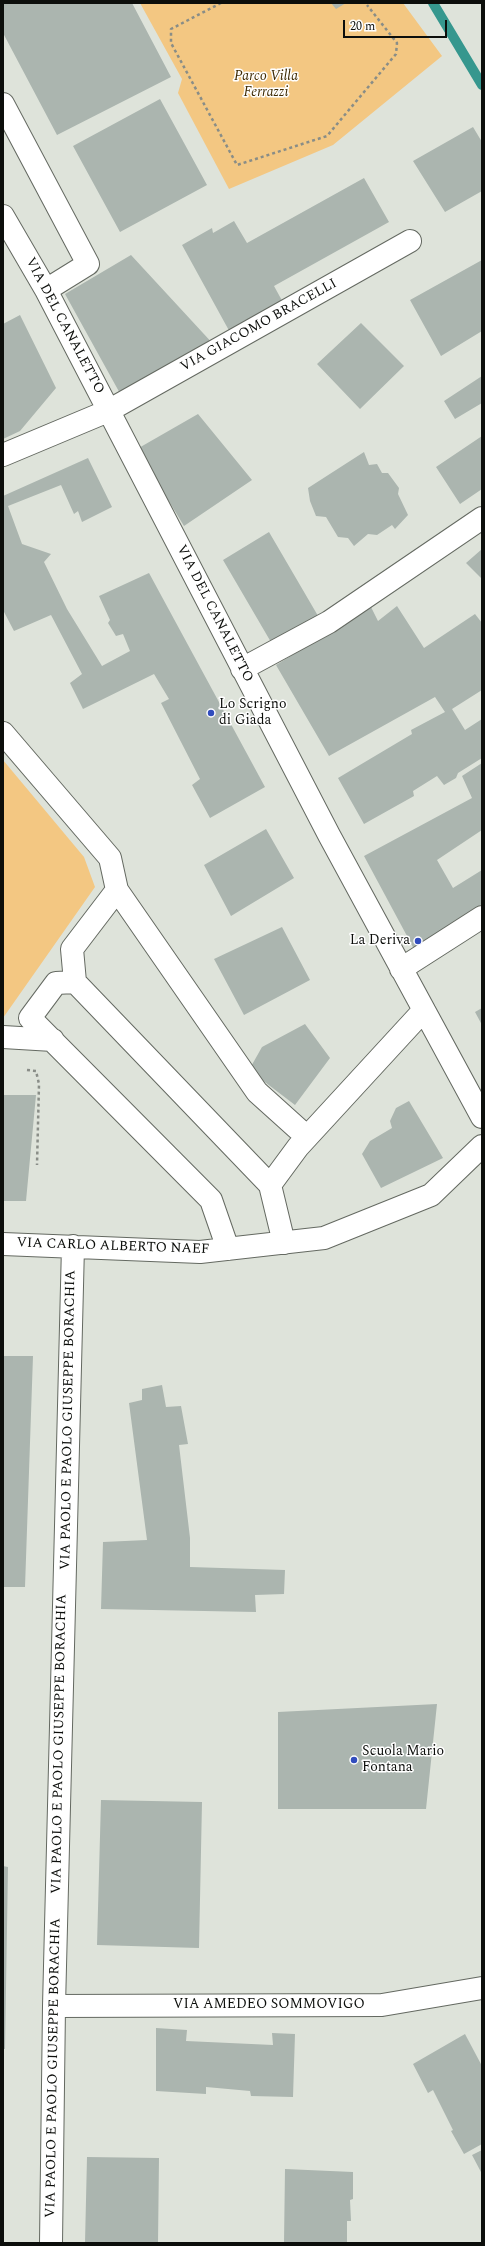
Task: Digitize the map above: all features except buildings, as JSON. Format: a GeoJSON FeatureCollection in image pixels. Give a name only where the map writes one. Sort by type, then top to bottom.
{"type":"FeatureCollection","features":[{"type":"Feature","properties":{"kind":"street"},"geometry":{"type":"LineString","coordinates":[[3,104],[88,264],[46,290]]}},
{"type":"Feature","properties":{"kind":"street","name":"VIA DEL CANALETTO"},"geometry":{"type":"LineString","coordinates":[[3,216],[46,290],[242,669],[401,969],[482,1117]]}},
{"type":"Feature","properties":{"kind":"street","name":"VIA GIACOMO BRACELLI"},"geometry":{"type":"LineString","coordinates":[[3,455],[108,410],[410,241]]}},
{"type":"Feature","properties":{"kind":"street"},"geometry":{"type":"LineString","coordinates":[[242,669],[329,622],[482,518]]}},
{"type":"Feature","properties":{"kind":"street"},"geometry":{"type":"LineString","coordinates":[[3,733],[110,858],[117,890],[257,1092],[307,1137]]}},
{"type":"Feature","properties":{"kind":"street"},"geometry":{"type":"LineString","coordinates":[[117,890],[72,949],[75,982],[270,1185],[284,1243]]}},
{"type":"Feature","properties":{"kind":"street"},"geometry":{"type":"LineString","coordinates":[[401,969],[482,917]]}},
{"type":"Feature","properties":{"kind":"street"},"geometry":{"type":"LineString","coordinates":[[75,982],[56,983],[30,1018],[211,1200],[228,1249]]}},
{"type":"Feature","properties":{"kind":"street"},"geometry":{"type":"LineString","coordinates":[[270,1185],[307,1137],[424,1010]]}},
{"type":"Feature","properties":{"kind":"street"},"geometry":{"type":"LineString","coordinates":[[3,1037],[53,1040]]}},
{"type":"Feature","properties":{"kind":"street","name":"VIA CARLO ALBERTO NAEF"},"geometry":{"type":"LineString","coordinates":[[3,1244],[200,1252],[324,1238],[431,1195],[482,1146]]}},
{"type":"Feature","properties":{"kind":"street","name":"VIA PAOLO E PAOLO GIUSEPPE BORACHIA"},"geometry":{"type":"LineString","coordinates":[[51,2243],[54,2006],[73,1246]]}},
{"type":"Feature","properties":{"kind":"street","name":"VIA AMEDEO SOMMOVIGO"},"geometry":{"type":"LineString","coordinates":[[54,2006],[382,2005],[482,1988]]}},
{"type":"Feature","properties":{"kind":"path"},"geometry":{"type":"LineString","coordinates":[[221,3],[171,29],[171,43],[237,165],[327,136],[396,54],[397,44],[368,5]]}},
{"type":"Feature","properties":{"kind":"path"},"geometry":{"type":"LineString","coordinates":[[23,1070],[36,1071],[39,1084],[38,1164]]}},
{"type":"Feature","properties":{"kind":"green space","name":"Parco Villa Ferrazzi"},"geometry":{"type":"Polygon","coordinates":[[[140,3],[403,3],[442,56],[333,145],[229,189],[178,93],[182,79],[140,3]]]}},
{"type":"Feature","properties":{"kind":"green space"},"geometry":{"type":"Polygon","coordinates":[[[3,760],[84,857],[95,887],[3,1018],[3,760]]]}},
{"type":"Feature","properties":{"kind":"waterway"},"geometry":{"type":"LineString","coordinates":[[433,3],[482,85]]}},
{"type":"Feature","properties":{"kind":"place","name":"Lo Scrigno di Giada"},"geometry":{"type":"Point","coordinates":[211,713]}},
{"type":"Feature","properties":{"kind":"place","name":"La Deriva"},"geometry":{"type":"Point","coordinates":[418,941]}},
{"type":"Feature","properties":{"kind":"place","name":"Scuola Mario Fontana"},"geometry":{"type":"Point","coordinates":[354,1760]}}]}
